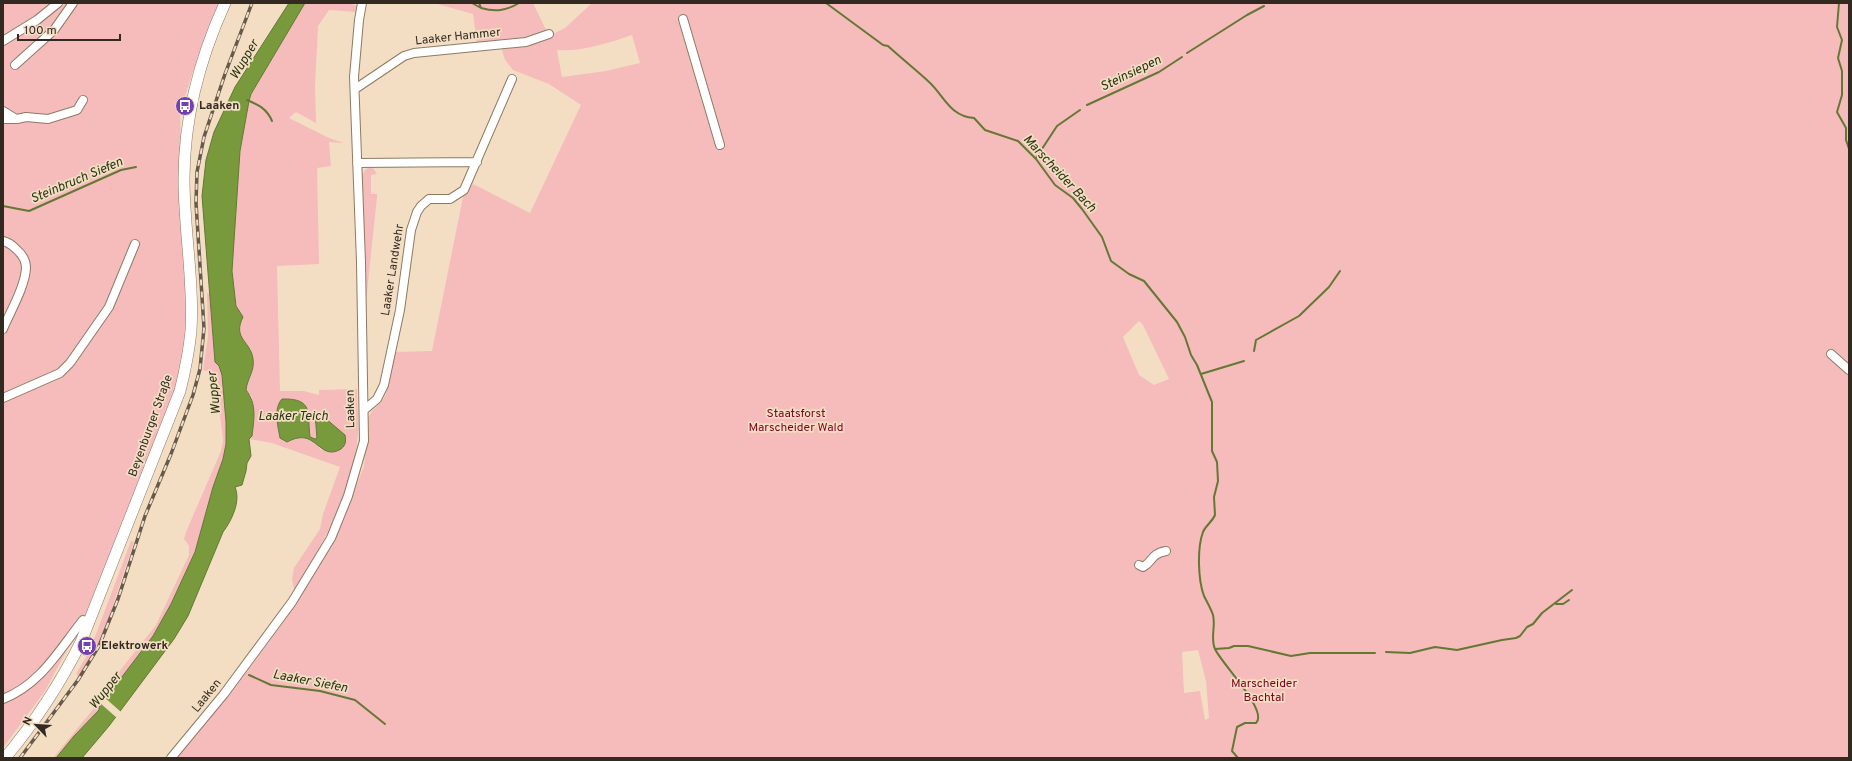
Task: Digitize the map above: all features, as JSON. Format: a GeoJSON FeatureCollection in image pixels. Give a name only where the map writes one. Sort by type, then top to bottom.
{"type":"FeatureCollection","features":[{"type":"Feature","properties":{"kind":"main road","name":"Beyenburger Straße"},"geometry":{"type":"LineString","coordinates":[[5,758],[32,724],[62,679],[90,622],[173,411],[185,370],[189,347],[191,317],[184,203],[187,140],[199,71],[225,3]]}},
{"type":"Feature","properties":{"kind":"street"},"geometry":{"type":"LineString","coordinates":[[3,42],[37,20],[58,3]]}},
{"type":"Feature","properties":{"kind":"street"},"geometry":{"type":"LineString","coordinates":[[15,65],[54,30],[73,3]]}},
{"type":"Feature","properties":{"kind":"street","name":"Laaken"},"geometry":{"type":"LineString","coordinates":[[170,758],[224,694],[287,608],[331,538],[348,496],[364,441],[355,89],[359,20],[362,3]]}},
{"type":"Feature","properties":{"kind":"street"},"geometry":{"type":"LineString","coordinates":[[683,19],[720,145]]}},
{"type":"Feature","properties":{"kind":"street","name":"Laaker Hammer"},"geometry":{"type":"LineString","coordinates":[[355,89],[404,56],[414,53],[526,42],[549,34]]}},
{"type":"Feature","properties":{"kind":"street","name":"Laaker Landwehr"},"geometry":{"type":"LineString","coordinates":[[364,410],[377,399],[384,385],[400,310],[411,230],[417,212],[429,199],[450,199],[460,193],[468,183],[512,78]]}},
{"type":"Feature","properties":{"kind":"street"},"geometry":{"type":"LineString","coordinates":[[3,119],[17,119],[26,117],[48,119],[77,110],[84,100]]}},
{"type":"Feature","properties":{"kind":"street"},"geometry":{"type":"LineString","coordinates":[[3,111],[17,119]]}},
{"type":"Feature","properties":{"kind":"street"},"geometry":{"type":"LineString","coordinates":[[357,163],[477,162]]}},
{"type":"Feature","properties":{"kind":"street"},"geometry":{"type":"LineString","coordinates":[[3,241],[15,247],[20,252],[26,268],[24,278],[3,329]]}},
{"type":"Feature","properties":{"kind":"street"},"geometry":{"type":"LineString","coordinates":[[3,398],[60,373],[70,363],[109,307],[135,244]]}},
{"type":"Feature","properties":{"kind":"street"},"geometry":{"type":"LineString","coordinates":[[1831,354],[1849,370]]}},
{"type":"Feature","properties":{"kind":"street"},"geometry":{"type":"LineString","coordinates":[[1139,565],[1147,565],[1155,554],[1166,551]]}},
{"type":"Feature","properties":{"kind":"street"},"geometry":{"type":"LineString","coordinates":[[3,699],[22,688],[46,670],[83,620],[90,622]]}},
{"type":"Feature","properties":{"kind":"green space"},"geometry":{"type":"Polygon","coordinates":[[[3,3],[221,3],[198,58],[180,115],[186,312],[184,346],[175,389],[97,594],[45,691],[3,748],[3,3]]]}},
{"type":"Feature","properties":{"kind":"green space"},"geometry":{"type":"Polygon","coordinates":[[[305,3],[347,3],[358,6],[356,12],[329,10],[318,26],[315,86],[316,123],[296,112],[289,118],[329,138],[344,143],[329,142],[331,166],[317,168],[319,264],[277,266],[280,391],[304,391],[319,395],[319,390],[357,389],[358,424],[355,456],[343,497],[326,536],[294,590],[292,579],[294,568],[320,529],[323,514],[340,467],[272,443],[249,439],[252,397],[246,390],[247,381],[252,374],[251,349],[240,336],[232,271],[240,151],[251,94],[305,3]],[[318,412],[315,419],[317,438],[315,439],[310,437],[310,413],[297,438],[311,440],[321,450],[346,442],[345,435],[318,412]]]}},
{"type":"Feature","properties":{"kind":"green space","name":"Staatsforst Marscheider Wald"},"geometry":{"type":"Polygon","coordinates":[[[434,3],[533,3],[549,36],[565,28],[592,3],[1849,3],[1849,758],[175,758],[228,697],[285,620],[335,541],[364,466],[368,418],[386,394],[395,352],[432,351],[463,197],[473,184],[530,213],[581,105],[549,84],[513,70],[505,60],[501,47],[477,44],[473,14],[434,3]],[[632,35],[604,44],[576,50],[557,50],[562,77],[606,71],[640,63],[632,35]],[[1139,321],[1123,337],[1139,375],[1154,385],[1169,379],[1143,325],[1139,321]],[[1198,650],[1182,652],[1184,693],[1200,691],[1205,720],[1209,718],[1206,681],[1198,650]]]}},
{"type":"Feature","properties":{"kind":"green space"},"geometry":{"type":"Polygon","coordinates":[[[368,168],[373,168],[377,174],[371,175],[371,194],[377,194],[377,197],[365,311],[362,175],[368,168]]]}},
{"type":"Feature","properties":{"kind":"green space"},"geometry":{"type":"Polygon","coordinates":[[[207,293],[209,294],[215,362],[219,366],[222,375],[226,422],[226,444],[223,459],[213,487],[195,552],[171,604],[153,636],[99,707],[99,710],[74,736],[56,758],[53,758],[99,702],[103,692],[156,625],[189,555],[189,546],[184,539],[186,532],[221,451],[223,440],[215,374],[203,370],[208,336],[207,293]]]}},
{"type":"Feature","properties":{"kind":"green space"},"geometry":{"type":"Polygon","coordinates":[[[131,541],[134,542],[106,626],[94,652],[79,676],[76,674],[90,650],[131,541]]]}},
{"type":"Feature","properties":{"kind":"water"},"geometry":{"type":"Polygon","coordinates":[[[289,3],[305,3],[251,94],[240,151],[232,271],[236,306],[243,317],[240,324],[241,335],[252,353],[253,359],[253,367],[246,390],[252,401],[254,418],[252,436],[249,439],[251,456],[247,463],[242,485],[235,487],[237,498],[235,510],[230,522],[223,532],[188,616],[174,639],[109,726],[82,758],[56,758],[74,736],[99,710],[99,707],[153,636],[171,604],[195,552],[213,487],[223,459],[226,444],[226,422],[222,375],[219,366],[215,362],[202,196],[206,160],[214,132],[235,87],[289,3]]]}},
{"type":"Feature","properties":{"kind":"water","name":"Laaker Teich"},"geometry":{"type":"Polygon","coordinates":[[[282,399],[293,399],[300,401],[305,405],[309,415],[310,437],[315,439],[317,438],[315,414],[318,412],[345,435],[344,446],[335,452],[330,452],[305,438],[296,438],[287,442],[280,438],[277,413],[279,403],[282,399]]]}},
{"type":"Feature","properties":{"kind":"pier"},"geometry":{"type":"Polygon","coordinates":[[[104,697],[121,712],[117,718],[100,703],[104,697]]]}},
{"type":"Feature","properties":{"kind":"waterway","name":"Marscheider Bach"},"geometry":{"type":"LineString","coordinates":[[472,3],[481,8]]}},
{"type":"Feature","properties":{"kind":"waterway","name":"Marscheider Bach"},"geometry":{"type":"LineString","coordinates":[[479,3],[481,8],[491,10],[510,8],[519,3]]}},
{"type":"Feature","properties":{"kind":"waterway","name":"Marscheider Bach"},"geometry":{"type":"LineString","coordinates":[[826,3],[883,45],[888,46],[928,81],[953,109],[959,113],[974,118],[985,130],[1018,141],[1036,159],[1055,185],[1073,198],[1082,209],[1102,237],[1111,261],[1129,274],[1144,281],[1177,322],[1185,337],[1191,355],[1197,365],[1212,402],[1212,451],[1217,462],[1218,481],[1214,497],[1215,515],[1203,532],[1201,539],[1199,555],[1200,582],[1204,596],[1214,619],[1213,641],[1215,649],[1250,698],[1256,708],[1258,717],[1256,723],[1245,723],[1237,727],[1232,751],[1238,758]]}},
{"type":"Feature","properties":{"kind":"waterway"},"geometry":{"type":"LineString","coordinates":[[1839,3],[1837,27],[1842,40],[1838,58],[1842,71],[1842,95],[1837,112],[1846,128],[1846,140],[1849,149]]}},
{"type":"Feature","properties":{"kind":"waterway","name":"Steinsiepen"},"geometry":{"type":"LineString","coordinates":[[1187,53],[1264,6]]}},
{"type":"Feature","properties":{"kind":"waterway","name":"Steinsiepen"},"geometry":{"type":"LineString","coordinates":[[1087,105],[1159,72],[1182,57]]}},
{"type":"Feature","properties":{"kind":"waterway"},"geometry":{"type":"LineString","coordinates":[[247,100],[268,113],[272,121]]}},
{"type":"Feature","properties":{"kind":"waterway","name":"Steinsiepen"},"geometry":{"type":"LineString","coordinates":[[1036,158],[1057,126],[1080,110]]}},
{"type":"Feature","properties":{"kind":"waterway","name":"Steinbruch Siefen"},"geometry":{"type":"LineString","coordinates":[[3,206],[29,211],[121,170],[136,167]]}},
{"type":"Feature","properties":{"kind":"waterway"},"geometry":{"type":"LineString","coordinates":[[1254,351],[1256,340],[1299,316],[1329,287],[1340,271]]}},
{"type":"Feature","properties":{"kind":"waterway"},"geometry":{"type":"LineString","coordinates":[[1201,374],[1244,361]]}},
{"type":"Feature","properties":{"kind":"waterway"},"geometry":{"type":"LineString","coordinates":[[1386,652],[1410,653],[1435,647],[1457,650],[1516,638],[1520,636],[1527,627],[1533,624],[1542,613],[1572,590]]}},
{"type":"Feature","properties":{"kind":"waterway"},"geometry":{"type":"LineString","coordinates":[[1556,604],[1563,604],[1569,600]]}},
{"type":"Feature","properties":{"kind":"waterway"},"geometry":{"type":"LineString","coordinates":[[1215,649],[1234,646],[1248,646],[1291,656],[1310,653],[1375,653]]}},
{"type":"Feature","properties":{"kind":"waterway","name":"Laaker Siefen"},"geometry":{"type":"LineString","coordinates":[[249,675],[271,685],[320,691],[355,700],[385,724]]}},
{"type":"Feature","properties":{"kind":"railway"},"geometry":{"type":"LineString","coordinates":[[20,758],[78,680],[99,646],[118,599],[145,516],[171,454],[193,395],[200,369],[204,328],[196,203],[197,172],[204,137],[225,74],[252,3]]}},
{"type":"Feature","properties":{"kind":"place","name":"Laaken"},"geometry":{"type":"Point","coordinates":[185,106]}},
{"type":"Feature","properties":{"kind":"place","name":"Elektrowerk"},"geometry":{"type":"Point","coordinates":[87,646]}},
{"type":"Feature","properties":{"kind":"water label","name":"Wupper"},"geometry":{"type":"Point","coordinates":[245,60]}},
{"type":"Feature","properties":{"kind":"water label","name":"Wupper"},"geometry":{"type":"Point","coordinates":[215,393]}},
{"type":"Feature","properties":{"kind":"water label","name":"Wupper"},"geometry":{"type":"Point","coordinates":[106,691]}},
{"type":"Feature","properties":{"kind":"park label","name":"Marscheider Bachtal"},"geometry":{"type":"Point","coordinates":[1264,691]}}]}
